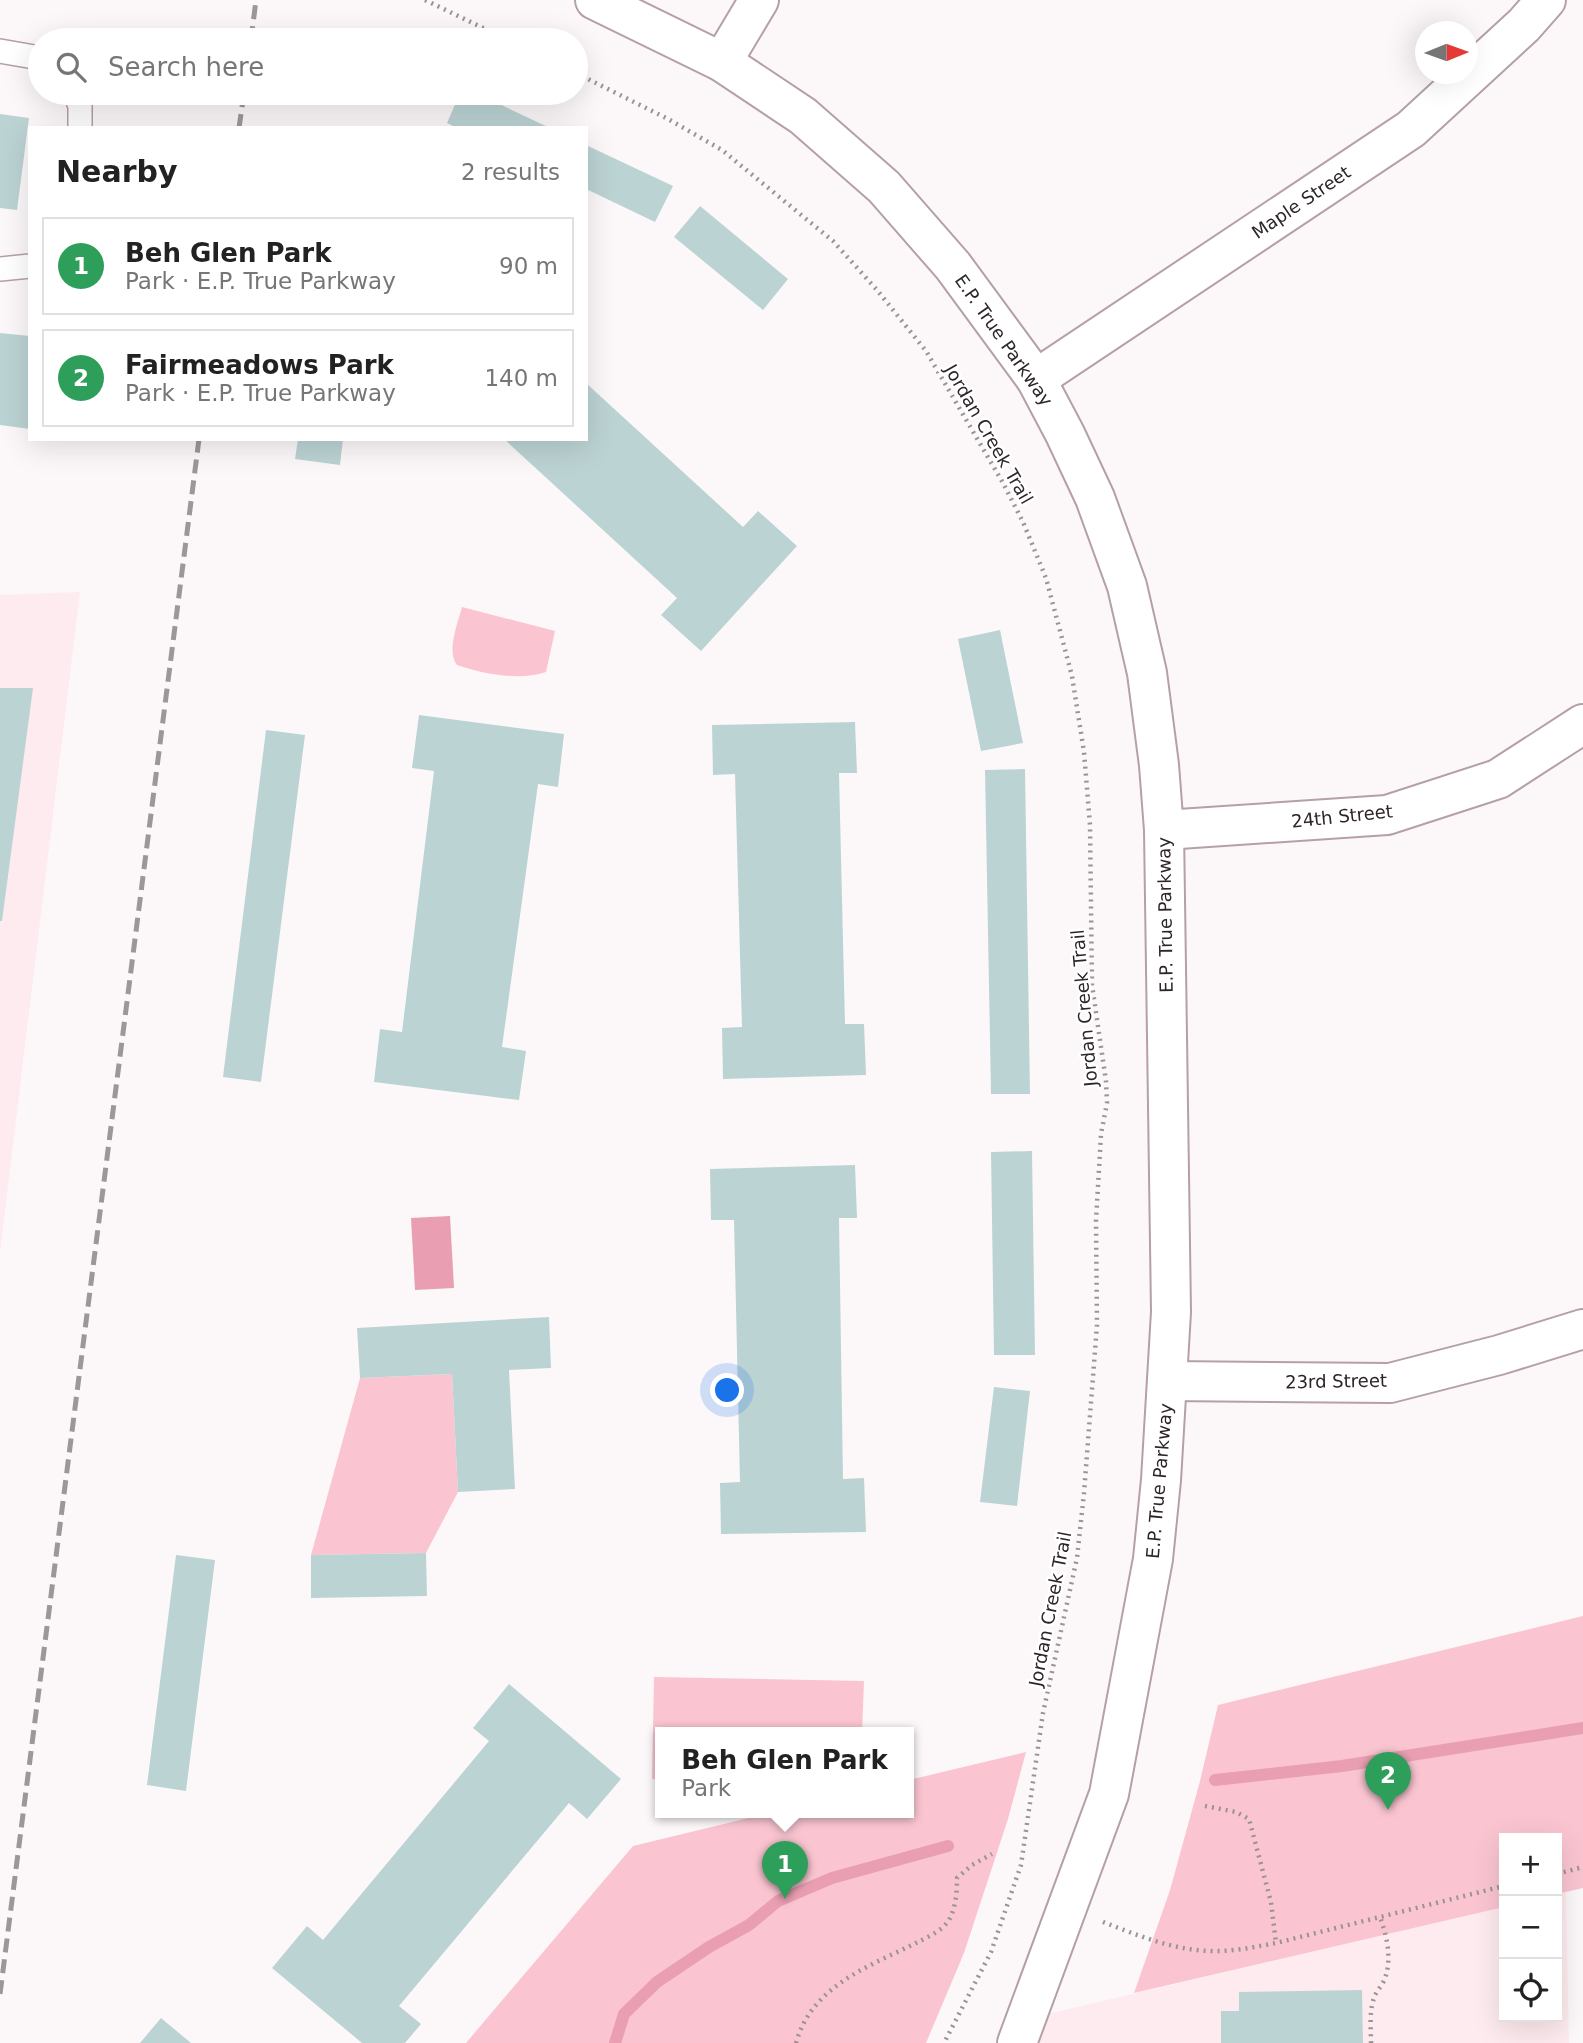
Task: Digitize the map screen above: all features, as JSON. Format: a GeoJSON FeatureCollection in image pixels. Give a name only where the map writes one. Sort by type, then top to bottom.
{"type":"FeatureCollection","features":[{"type":"Feature","properties":{"kind":"main road","name":"E.P. True Parkway"},"geometry":{"type":"LineString","coordinates":[[596,0],[722,62],[803,116],[884,187],[953,266],[1036,379],[1065,434],[1095,498],[1127,586],[1147,673],[1164,830],[1171,1299],[1161,1480],[1153,1559],[1109,1794],[1017,2043]]}},
{"type":"Feature","properties":{"kind":"main road"},"geometry":{"type":"LineString","coordinates":[[722,62],[759,0]]}},
{"type":"Feature","properties":{"kind":"main road","name":"Maple Street"},"geometry":{"type":"LineString","coordinates":[[1036,379],[1411,129],[1524,25],[1546,0]]}},
{"type":"Feature","properties":{"kind":"main road","name":"24th Street"},"geometry":{"type":"LineString","coordinates":[[1164,830],[1387,815],[1498,779],[1583,724]]}},
{"type":"Feature","properties":{"kind":"main road","name":"23rd Street"},"geometry":{"type":"LineString","coordinates":[[1167,1381],[1390,1382],[1499,1355],[1583,1329]]}},
{"type":"Feature","properties":{"kind":"lane"},"geometry":{"type":"LineString","coordinates":[[0,51],[28,56]]}},
{"type":"Feature","properties":{"kind":"lane"},"geometry":{"type":"LineString","coordinates":[[80,105],[80,126]]}},
{"type":"Feature","properties":{"kind":"lane"},"geometry":{"type":"LineString","coordinates":[[0,269],[28,266]]}},
{"type":"Feature","properties":{"kind":"path"},"geometry":{"type":"LineString","coordinates":[[425,0],[484,28]]}},
{"type":"Feature","properties":{"kind":"path","name":"Jordan Creek Trail"},"geometry":{"type":"LineString","coordinates":[[588,79],[668,119],[722,150],[833,241],[877,290],[926,351],[1003,483],[1046,578],[1072,676],[1084,752],[1090,825],[1092,985],[1107,1102],[1100,1146],[1096,1221],[1097,1325],[1084,1493],[1077,1558],[1043,1713],[1021,1864],[991,1952],[944,2043]]}},
{"type":"Feature","properties":{"kind":"path"},"geometry":{"type":"LineString","coordinates":[[1205,1806],[1236,1812],[1249,1819],[1271,1902],[1276,1943]]}},
{"type":"Feature","properties":{"kind":"path"},"geometry":{"type":"LineString","coordinates":[[796,2043],[810,2014],[825,1993],[866,1966],[930,1936],[948,1923],[956,1898],[957,1878],[972,1865],[992,1854]]}},
{"type":"Feature","properties":{"kind":"path"},"geometry":{"type":"LineString","coordinates":[[1562,1873],[1583,1867]]}},
{"type":"Feature","properties":{"kind":"path"},"geometry":{"type":"LineString","coordinates":[[1066,1909],[1151,1940],[1210,1951],[1276,1943],[1499,1887]]}},
{"type":"Feature","properties":{"kind":"path"},"geometry":{"type":"LineString","coordinates":[[1371,2043],[1371,2012],[1374,1997],[1386,1977],[1388,1955],[1387,1937],[1380,1917]]}},
{"type":"Feature","properties":{"kind":"shaded area"},"geometry":{"type":"Polygon","coordinates":[[[80,592],[0,1252],[0,595],[80,592]]]}},
{"type":"Feature","properties":{"kind":"shaded area"},"geometry":{"type":"Polygon","coordinates":[[[462,607],[555,631],[546,672],[524,676],[501,675],[457,665],[453,645],[462,607]]]}},
{"type":"Feature","properties":{"kind":"shaded area"},"geometry":{"type":"Polygon","coordinates":[[[450,1216],[454,1288],[415,1290],[411,1218],[450,1216]]]}},
{"type":"Feature","properties":{"kind":"shaded area"},"geometry":{"type":"Polygon","coordinates":[[[452,1374],[458,1492],[426,1553],[311,1555],[360,1378],[452,1374]]]}},
{"type":"Feature","properties":{"kind":"shaded area"},"geometry":{"type":"Polygon","coordinates":[[[1583,1616],[1583,1888],[1562,1893],[1562,1833],[1499,1833],[1499,1908],[1134,1993],[1170,1890],[1218,1705],[1583,1616]]]}},
{"type":"Feature","properties":{"kind":"shaded area"},"geometry":{"type":"Polygon","coordinates":[[[654,1677],[864,1681],[862,1727],[655,1727],[655,1779],[652,1779],[654,1677]]]}},
{"type":"Feature","properties":{"kind":"shaded area"},"geometry":{"type":"Polygon","coordinates":[[[1026,1752],[1008,1819],[964,1953],[926,2043],[466,2043],[633,1846],[748,1818],[914,1818],[914,1779],[1026,1752]]]}},
{"type":"Feature","properties":{"kind":"shaded area"},"geometry":{"type":"Polygon","coordinates":[[[1566,1892],[1569,2043],[1017,2043],[1026,2019],[1499,1908],[1499,2022],[1562,2022],[1562,1893],[1566,1892]]]}},
{"type":"Feature","properties":{"kind":"building"},"geometry":{"type":"Polygon","coordinates":[[[455,105],[501,105],[546,126],[453,126],[447,123],[455,105]]]}},
{"type":"Feature","properties":{"kind":"building"},"geometry":{"type":"Polygon","coordinates":[[[0,114],[29,118],[17,210],[0,208],[0,114]]]}},
{"type":"Feature","properties":{"kind":"building"},"geometry":{"type":"Polygon","coordinates":[[[588,146],[673,186],[655,222],[588,190],[588,146]]]}},
{"type":"Feature","properties":{"kind":"building"},"geometry":{"type":"Polygon","coordinates":[[[700,206],[788,279],[763,310],[674,237],[700,206]]]}},
{"type":"Feature","properties":{"kind":"building"},"geometry":{"type":"Polygon","coordinates":[[[0,333],[28,336],[28,429],[0,425],[0,333]]]}},
{"type":"Feature","properties":{"kind":"building"},"geometry":{"type":"Polygon","coordinates":[[[588,385],[743,527],[758,511],[797,546],[701,651],[661,615],[677,598],[506,441],[588,441],[588,385]]]}},
{"type":"Feature","properties":{"kind":"building"},"geometry":{"type":"Polygon","coordinates":[[[298,441],[343,441],[340,465],[295,459],[298,441]]]}},
{"type":"Feature","properties":{"kind":"building"},"geometry":{"type":"Polygon","coordinates":[[[1000,630],[1023,743],[981,751],[958,639],[1000,630]]]}},
{"type":"Feature","properties":{"kind":"building"},"geometry":{"type":"Polygon","coordinates":[[[0,688],[33,688],[2,921],[0,921],[0,688]]]}},
{"type":"Feature","properties":{"kind":"building"},"geometry":{"type":"Polygon","coordinates":[[[419,715],[564,734],[558,787],[538,784],[502,1047],[526,1051],[519,1100],[374,1082],[380,1029],[402,1032],[434,771],[412,768],[419,715]]]}},
{"type":"Feature","properties":{"kind":"building"},"geometry":{"type":"Polygon","coordinates":[[[855,722],[857,773],[839,773],[845,1024],[864,1024],[866,1075],[723,1079],[722,1028],[742,1027],[735,774],[713,775],[712,725],[855,722]]]}},
{"type":"Feature","properties":{"kind":"building"},"geometry":{"type":"Polygon","coordinates":[[[266,730],[305,735],[261,1082],[223,1077],[266,730]]]}},
{"type":"Feature","properties":{"kind":"building"},"geometry":{"type":"Polygon","coordinates":[[[1025,769],[1030,1094],[991,1094],[985,770],[1025,769]]]}},
{"type":"Feature","properties":{"kind":"building"},"geometry":{"type":"Polygon","coordinates":[[[1032,1151],[1035,1355],[994,1355],[991,1152],[1032,1151]]]}},
{"type":"Feature","properties":{"kind":"building"},"geometry":{"type":"Polygon","coordinates":[[[855,1165],[857,1218],[839,1218],[843,1479],[864,1478],[866,1532],[721,1534],[720,1483],[740,1482],[734,1220],[711,1220],[710,1169],[855,1165]]]}},
{"type":"Feature","properties":{"kind":"building"},"geometry":{"type":"Polygon","coordinates":[[[549,1317],[551,1368],[509,1370],[515,1489],[458,1492],[452,1374],[360,1378],[357,1328],[549,1317]]]}},
{"type":"Feature","properties":{"kind":"building"},"geometry":{"type":"Polygon","coordinates":[[[994,1387],[1030,1391],[1017,1506],[980,1502],[994,1387]]]}},
{"type":"Feature","properties":{"kind":"building"},"geometry":{"type":"Polygon","coordinates":[[[426,1553],[427,1596],[311,1598],[311,1555],[426,1553]]]}},
{"type":"Feature","properties":{"kind":"building"},"geometry":{"type":"Polygon","coordinates":[[[176,1555],[215,1560],[186,1791],[147,1785],[176,1555]]]}},
{"type":"Feature","properties":{"kind":"building"},"geometry":{"type":"Polygon","coordinates":[[[509,1684],[621,1779],[587,1819],[569,1803],[399,2006],[421,2024],[405,2043],[362,2043],[272,1968],[307,1926],[323,1940],[489,1741],[473,1728],[509,1684]]]}},
{"type":"Feature","properties":{"kind":"building"},"geometry":{"type":"Polygon","coordinates":[[[1362,1990],[1363,2043],[1221,2043],[1221,2011],[1239,2011],[1239,1992],[1362,1990]]]}},
{"type":"Feature","properties":{"kind":"building"},"geometry":{"type":"Polygon","coordinates":[[[161,2018],[191,2043],[140,2043],[161,2018]]]}},
{"type":"Feature","properties":{"kind":"waterway"},"geometry":{"type":"LineString","coordinates":[[1215,1780],[1342,1766],[1583,1728]]}},
{"type":"Feature","properties":{"kind":"waterway"},"geometry":{"type":"LineString","coordinates":[[615,2043],[624,2014],[657,1982],[709,1947],[749,1925],[778,1901],[832,1878],[948,1846]]}},
{"type":"Feature","properties":{"kind":"railway"},"geometry":{"type":"LineString","coordinates":[[252,28],[256,0]]}},
{"type":"Feature","properties":{"kind":"railway"},"geometry":{"type":"LineString","coordinates":[[239,126],[242,105]]}},
{"type":"Feature","properties":{"kind":"railway"},"geometry":{"type":"LineString","coordinates":[[0,1994],[199,441]]}},
{"type":"Feature","properties":{"kind":"place","name":"Fairmeadows Park"},"geometry":{"type":"Point","coordinates":[1388,1810]}},
{"type":"Feature","properties":{"kind":"place","name":"Beh Glen Park"},"geometry":{"type":"Point","coordinates":[785,1899]}}]}
